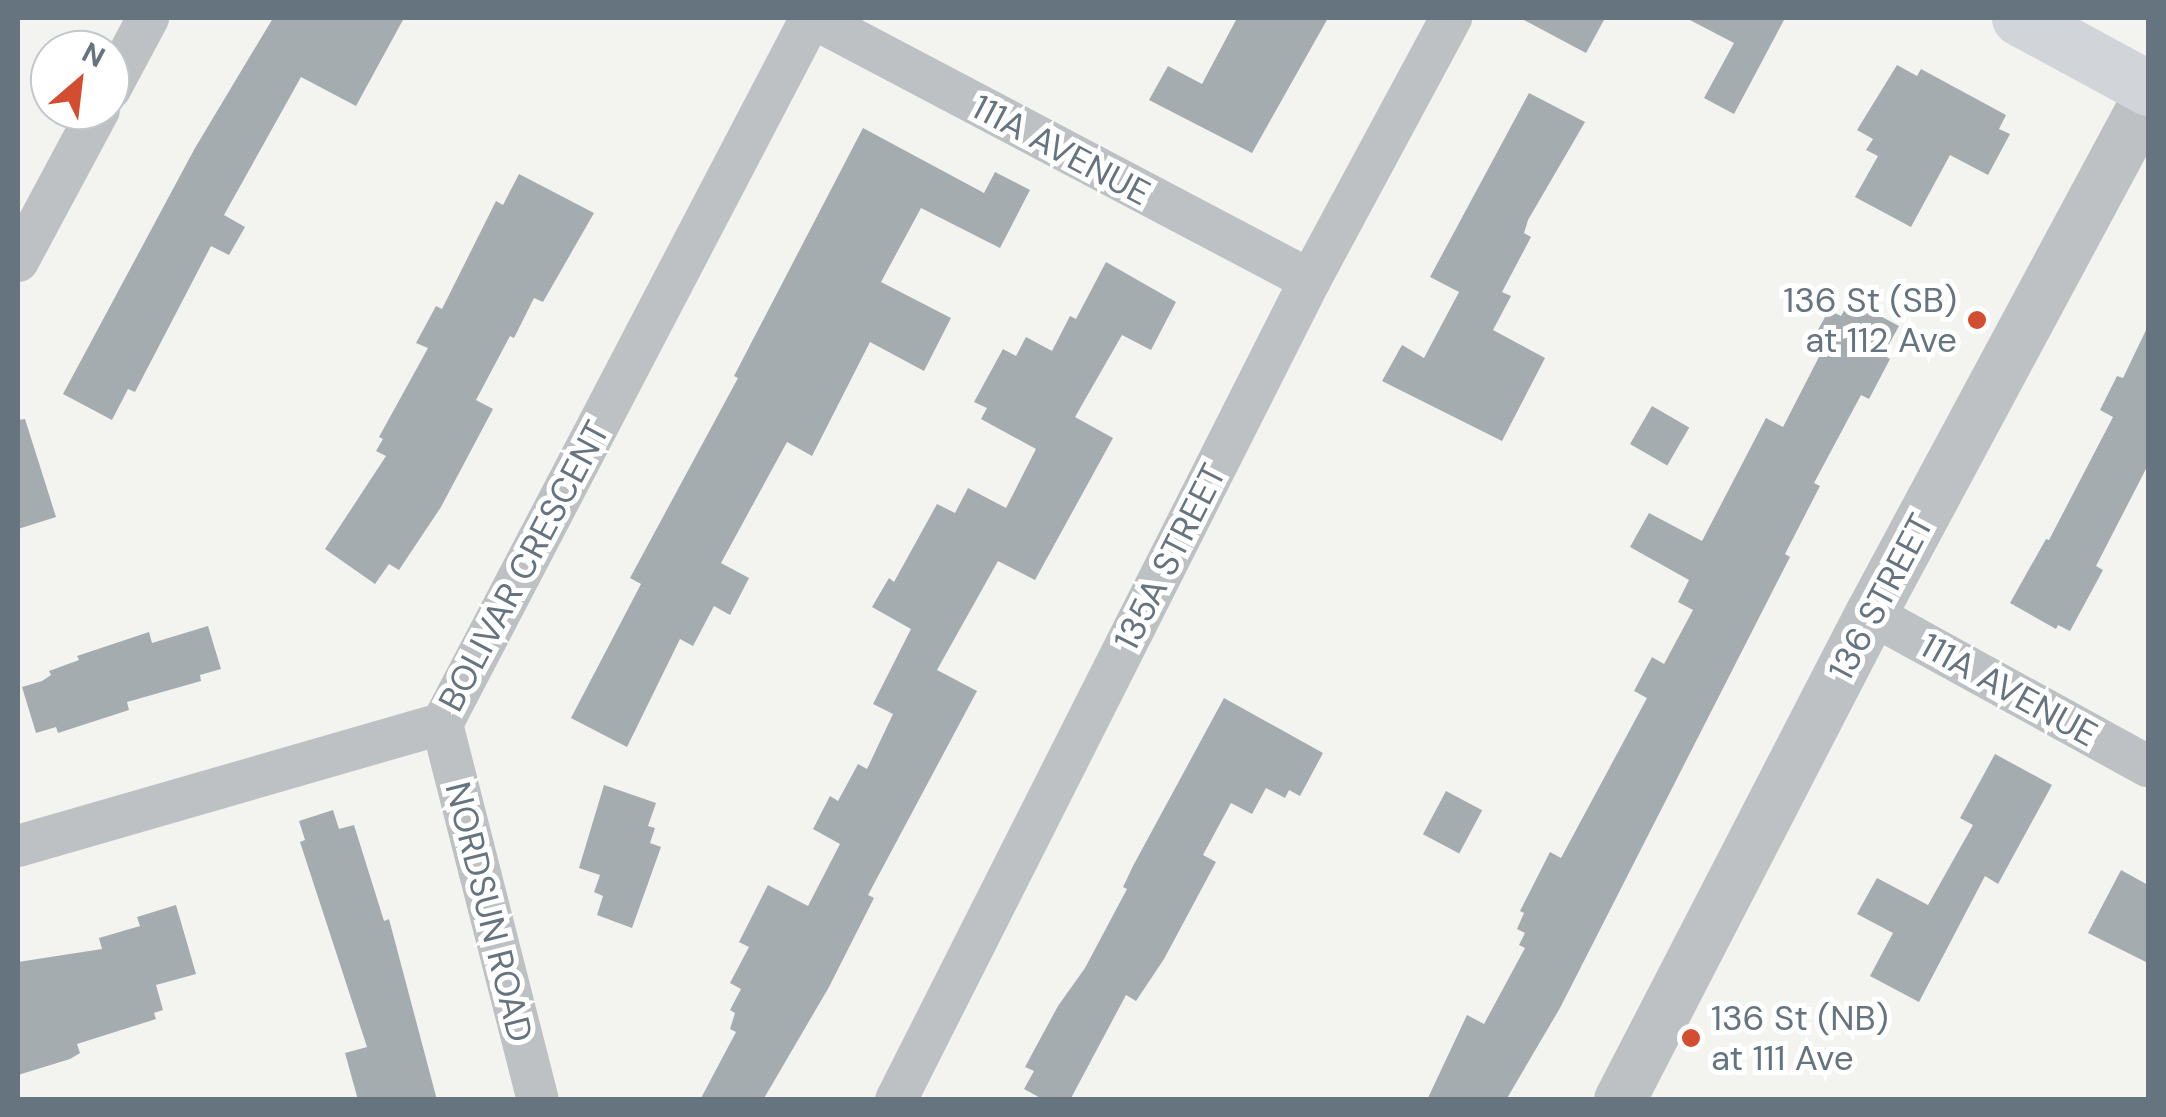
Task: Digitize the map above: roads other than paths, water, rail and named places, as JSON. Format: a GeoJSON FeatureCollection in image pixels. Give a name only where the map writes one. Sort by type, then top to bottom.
{"type":"FeatureCollection","features":[{"type":"Feature","properties":{"kind":"main road"},"geometry":{"type":"LineString","coordinates":[[2019,18],[2148,88]]}},
{"type":"Feature","properties":{"kind":"street"},"geometry":{"type":"LineString","coordinates":[[130,52],[148,18]]}},
{"type":"Feature","properties":{"kind":"street","name":"111A AVENUE"},"geometry":{"type":"LineString","coordinates":[[812,18],[1310,280]]}},
{"type":"Feature","properties":{"kind":"street","name":"BOLIVAR CRESCENT"},"geometry":{"type":"LineString","coordinates":[[18,846],[442,724],[812,18]]}},
{"type":"Feature","properties":{"kind":"street","name":"135A STREET"},"geometry":{"type":"LineString","coordinates":[[896,1100],[1310,280],[1450,18]]}},
{"type":"Feature","properties":{"kind":"street","name":"136 STREET"},"geometry":{"type":"LineString","coordinates":[[1620,1100],[1870,614],[2148,98]]}},
{"type":"Feature","properties":{"kind":"street"},"geometry":{"type":"LineString","coordinates":[[18,261],[87,130]]}},
{"type":"Feature","properties":{"kind":"street","name":"111A AVENUE"},"geometry":{"type":"LineString","coordinates":[[1870,614],[2148,766]]}},
{"type":"Feature","properties":{"kind":"street","name":"NORDSUN ROAD"},"geometry":{"type":"LineString","coordinates":[[442,724],[538,1100]]}},
{"type":"Feature","properties":{"kind":"place","name":"136 St (SB) at 112 Ave"},"geometry":{"type":"Point","coordinates":[1977,320]}},
{"type":"Feature","properties":{"kind":"place","name":"136 St (NB) at 111 Ave"},"geometry":{"type":"Point","coordinates":[1691,1038]}}]}
